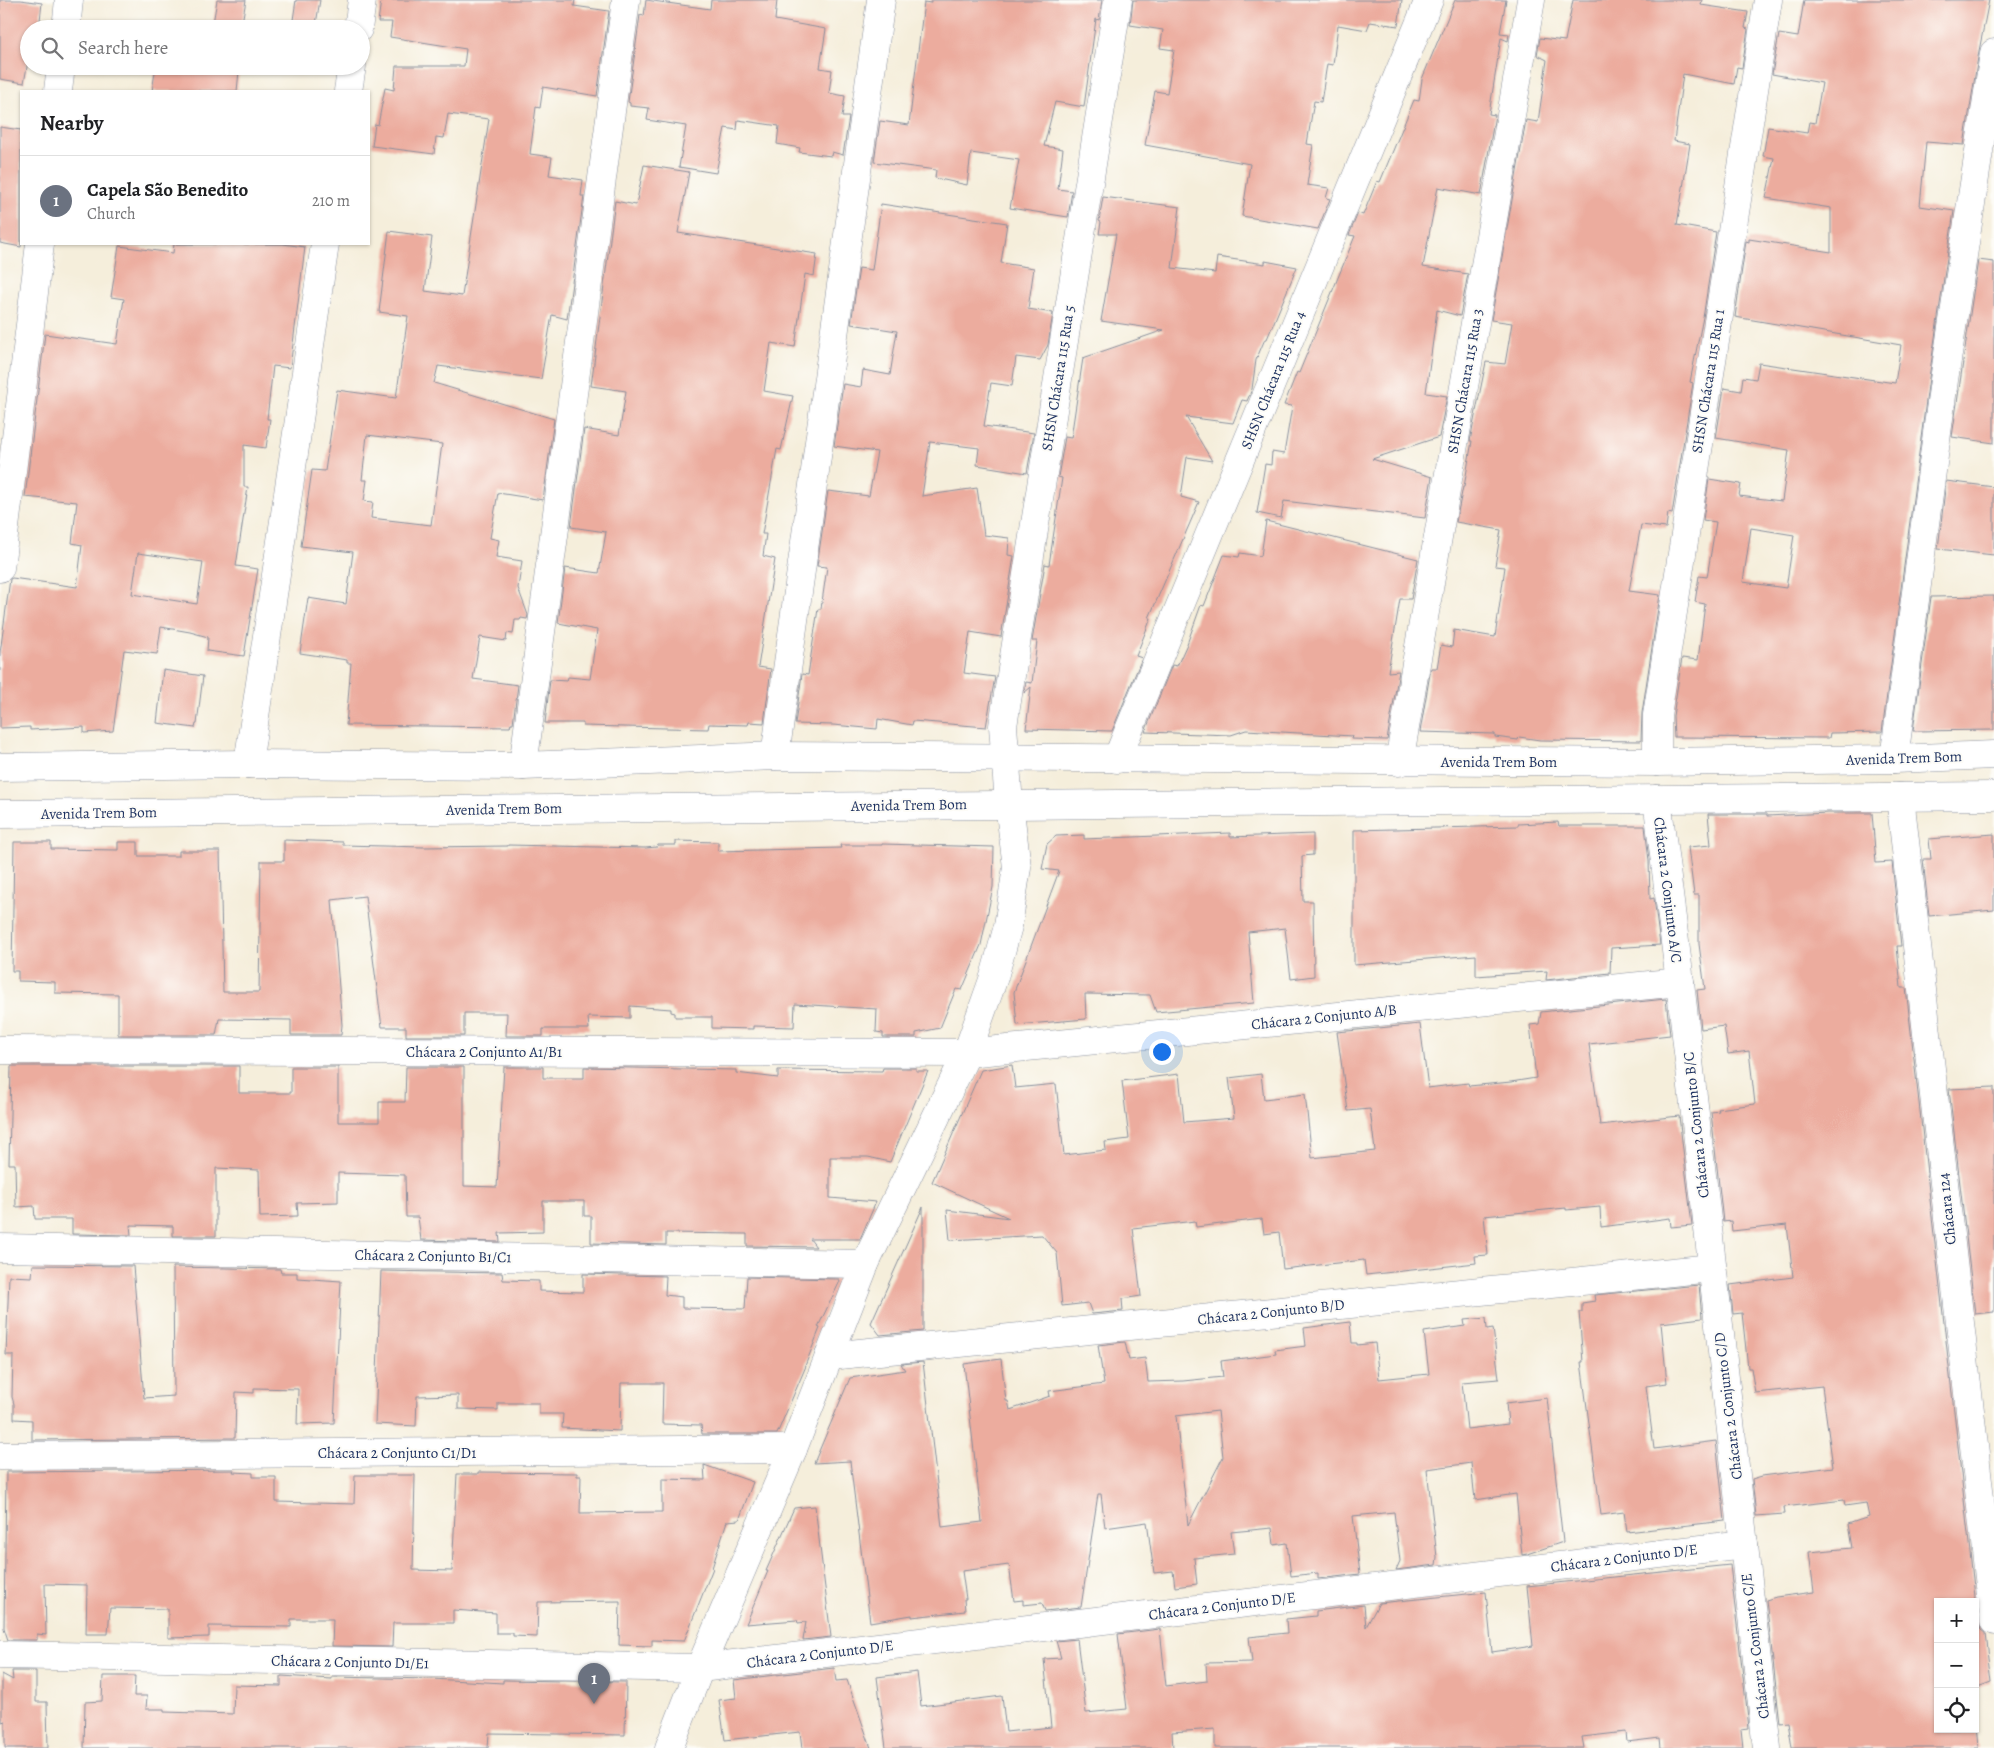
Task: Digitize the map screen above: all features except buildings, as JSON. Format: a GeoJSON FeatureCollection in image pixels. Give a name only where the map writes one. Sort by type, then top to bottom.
{"type":"FeatureCollection","features":[{"type":"Feature","properties":{"kind":"street"},"geometry":{"type":"LineString","coordinates":[[67,20],[70,0]]}},
{"type":"Feature","properties":{"kind":"street"},"geometry":{"type":"LineString","coordinates":[[359,20],[362,0]]}},
{"type":"Feature","properties":{"kind":"street"},"geometry":{"type":"LineString","coordinates":[[523,766],[626,0]]}},
{"type":"Feature","properties":{"kind":"street"},"geometry":{"type":"LineString","coordinates":[[775,756],[881,0]]}},
{"type":"Feature","properties":{"kind":"street","name":"SHSN Chácara 115 Rua 5"},"geometry":{"type":"LineString","coordinates":[[1005,757],[1003,726],[1118,0]]}},
{"type":"Feature","properties":{"kind":"street","name":"SHSN Chácara 115 Rua 4"},"geometry":{"type":"LineString","coordinates":[[1118,759],[1430,0]]}},
{"type":"Feature","properties":{"kind":"street","name":"SHSN Chácara 115 Rua 3"},"geometry":{"type":"LineString","coordinates":[[1399,762],[1531,0]]}},
{"type":"Feature","properties":{"kind":"street","name":"SHSN Chácara 115 Rua 1"},"geometry":{"type":"LineString","coordinates":[[1657,762],[1657,714],[1768,0]]}},
{"type":"Feature","properties":{"kind":"street"},"geometry":{"type":"LineString","coordinates":[[1894,759],[1944,380],[1994,53]]}},
{"type":"Feature","properties":{"kind":"street"},"geometry":{"type":"LineString","coordinates":[[58,90],[60,75]]}},
{"type":"Feature","properties":{"kind":"street"},"geometry":{"type":"LineString","coordinates":[[348,90],[351,75]]}},
{"type":"Feature","properties":{"kind":"street"},"geometry":{"type":"LineString","coordinates":[[0,568],[40,245]]}},
{"type":"Feature","properties":{"kind":"street"},"geometry":{"type":"LineString","coordinates":[[248,764],[326,245]]}},
{"type":"Feature","properties":{"kind":"street","name":"Avenida Trem Bom"},"geometry":{"type":"LineString","coordinates":[[0,767],[248,764],[523,766],[775,756],[1399,762],[1657,762],[1894,759],[1994,755]]}},
{"type":"Feature","properties":{"kind":"street"},"geometry":{"type":"LineString","coordinates":[[674,1745],[700,1668],[793,1449],[865,1264],[967,1053],[994,977],[1008,926],[1017,867],[1005,757]]}},
{"type":"Feature","properties":{"kind":"street","name":"Avenida Trem Bom"},"geometry":{"type":"LineString","coordinates":[[0,814],[1994,796]]}},
{"type":"Feature","properties":{"kind":"street","name":"Chácara 124"},"geometry":{"type":"LineString","coordinates":[[1900,797],[1994,1621]]}},
{"type":"Feature","properties":{"kind":"street","name":"Chácara 2 Conjunto A/C"},"geometry":{"type":"LineString","coordinates":[[1657,799],[1680,982]]}},
{"type":"Feature","properties":{"kind":"street","name":"Chácara 2 Conjunto A/B"},"geometry":{"type":"LineString","coordinates":[[967,1053],[1680,982]]}},
{"type":"Feature","properties":{"kind":"street","name":"Chácara 2 Conjunto B/C"},"geometry":{"type":"LineString","coordinates":[[1680,982],[1712,1268]]}},
{"type":"Feature","properties":{"kind":"street","name":"Chácara 2 Conjunto A1/B1"},"geometry":{"type":"LineString","coordinates":[[0,1050],[967,1053]]}},
{"type":"Feature","properties":{"kind":"street","name":"Chácara 2 Conjunto B1/C1"},"geometry":{"type":"LineString","coordinates":[[0,1248],[865,1264]]}},
{"type":"Feature","properties":{"kind":"street","name":"Chácara 2 Conjunto B/D"},"geometry":{"type":"LineString","coordinates":[[830,1356],[1712,1268]]}},
{"type":"Feature","properties":{"kind":"street","name":"Chácara 2 Conjunto C/D"},"geometry":{"type":"LineString","coordinates":[[1712,1268],[1744,1544]]}},
{"type":"Feature","properties":{"kind":"street","name":"Chácara 2 Conjunto C1/D1"},"geometry":{"type":"LineString","coordinates":[[0,1456],[793,1449]]}},
{"type":"Feature","properties":{"kind":"street","name":"Chácara 2 Conjunto D/E"},"geometry":{"type":"LineString","coordinates":[[700,1668],[1744,1544]]}},
{"type":"Feature","properties":{"kind":"street","name":"Chácara 2 Conjunto C/E"},"geometry":{"type":"LineString","coordinates":[[1744,1544],[1767,1748]]}},
{"type":"Feature","properties":{"kind":"street","name":"Chácara 2 Conjunto D1/E1"},"geometry":{"type":"LineString","coordinates":[[0,1655],[700,1668]]}},
{"type":"Feature","properties":{"kind":"place","name":"Capela São Benedito"},"geometry":{"type":"Point","coordinates":[594,1704]}}]}
